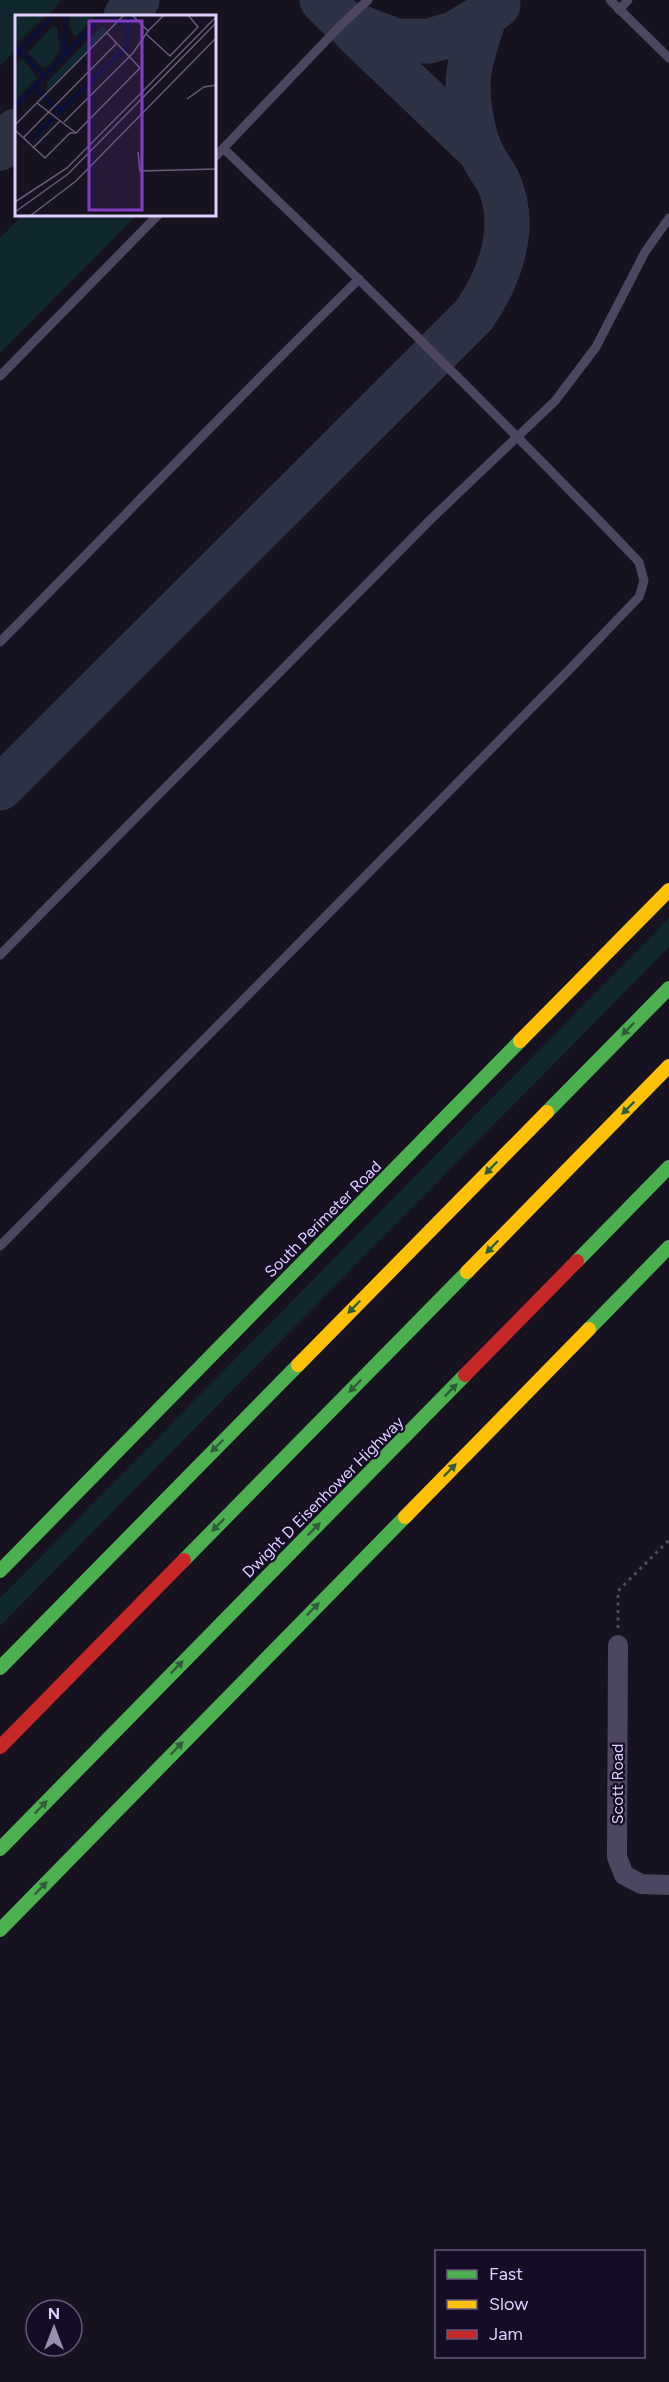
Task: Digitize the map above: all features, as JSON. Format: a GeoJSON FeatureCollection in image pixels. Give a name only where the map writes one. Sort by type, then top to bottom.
{"type":"FeatureCollection","features":[{"type":"Feature","properties":{"kind":"main road","name":"South Perimeter Road"},"geometry":{"type":"LineString","coordinates":[[0,1571],[669,890]]}},
{"type":"Feature","properties":{"kind":"main road"},"geometry":{"type":"LineString","coordinates":[[0,1668],[669,988]]}},
{"type":"Feature","properties":{"kind":"main road"},"geometry":{"type":"LineString","coordinates":[[0,1748],[669,1066]]}},
{"type":"Feature","properties":{"kind":"main road","name":"Dwight D Eisenhower Highway"},"geometry":{"type":"LineString","coordinates":[[0,1849],[669,1167]]}},
{"type":"Feature","properties":{"kind":"main road"},"geometry":{"type":"LineString","coordinates":[[0,1930],[669,1247]]}},
{"type":"Feature","properties":{"kind":"street","name":"Scott Road"},"geometry":{"type":"LineString","coordinates":[[618,1645],[617,1857],[624,1875],[641,1884],[669,1885]]}},
{"type":"Feature","properties":{"kind":"lane"},"geometry":{"type":"LineString","coordinates":[[216,156],[339,27],[368,0]]}},
{"type":"Feature","properties":{"kind":"lane"},"geometry":{"type":"LineString","coordinates":[[609,0],[669,58]]}},
{"type":"Feature","properties":{"kind":"lane"},"geometry":{"type":"LineString","coordinates":[[619,10],[628,0]]}},
{"type":"Feature","properties":{"kind":"lane"},"geometry":{"type":"LineString","coordinates":[[0,1246],[566,673],[639,597],[644,581],[639,562],[518,436],[224,149]]}},
{"type":"Feature","properties":{"kind":"lane"},"geometry":{"type":"LineString","coordinates":[[0,376],[157,216]]}},
{"type":"Feature","properties":{"kind":"lane"},"geometry":{"type":"LineString","coordinates":[[0,955],[431,519],[555,401],[596,346],[645,252],[669,218]]}},
{"type":"Feature","properties":{"kind":"lane"},"geometry":{"type":"LineString","coordinates":[[0,642],[145,496],[251,384],[359,279]]}},
{"type":"Feature","properties":{"kind":"path"},"geometry":{"type":"LineString","coordinates":[[618,1645],[618,1591],[669,1540]]}},
{"type":"Feature","properties":{"kind":"green space"},"geometry":{"type":"Polygon","coordinates":[[[0,0],[61,0],[49,15],[15,15],[15,50],[0,66],[0,0]]]}},
{"type":"Feature","properties":{"kind":"green space"},"geometry":{"type":"Polygon","coordinates":[[[22,216],[136,216],[0,353],[0,238],[22,216]]]}},
{"type":"Feature","properties":{"kind":"green space"},"geometry":{"type":"Polygon","coordinates":[[[669,918],[669,947],[0,1626],[0,1598],[669,918]]]}},
{"type":"Feature","properties":{"kind":"taxiway"},"geometry":{"type":"LineString","coordinates":[[127,15],[137,0]]}},
{"type":"Feature","properties":{"kind":"taxiway"},"geometry":{"type":"LineString","coordinates":[[322,0],[343,21],[396,41],[429,41],[454,34],[498,5]]}},
{"type":"Feature","properties":{"kind":"taxiway"},"geometry":{"type":"LineString","coordinates":[[0,788],[474,315],[499,268],[504,251],[507,216],[498,181],[476,139],[469,103],[470,68],[485,15]]}},
{"type":"Feature","properties":{"kind":"taxiway"},"geometry":{"type":"LineString","coordinates":[[354,31],[481,152]]}},
{"type":"Feature","properties":{"kind":"taxiway"},"geometry":{"type":"LineString","coordinates":[[0,148],[15,132]]}},
{"type":"Feature","properties":{"kind":"traffic: fast"},"geometry":{"type":"LineString","coordinates":[[547,1112],[669,988]]}},
{"type":"Feature","properties":{"kind":"traffic: fast"},"geometry":{"type":"LineString","coordinates":[[0,1571],[520,1041]]}},
{"type":"Feature","properties":{"kind":"traffic: fast"},"geometry":{"type":"LineString","coordinates":[[577,1261],[669,1167]]}},
{"type":"Feature","properties":{"kind":"traffic: fast"},"geometry":{"type":"LineString","coordinates":[[589,1329],[669,1247]]}},
{"type":"Feature","properties":{"kind":"traffic: fast"},"geometry":{"type":"LineString","coordinates":[[184,1560],[467,1272]]}},
{"type":"Feature","properties":{"kind":"traffic: fast"},"geometry":{"type":"LineString","coordinates":[[0,1668],[298,1365]]}},
{"type":"Feature","properties":{"kind":"traffic: fast"},"geometry":{"type":"LineString","coordinates":[[0,1849],[465,1375]]}},
{"type":"Feature","properties":{"kind":"traffic: fast"},"geometry":{"type":"LineString","coordinates":[[0,1930],[405,1517]]}},
{"type":"Feature","properties":{"kind":"traffic: slow"},"geometry":{"type":"LineString","coordinates":[[520,1041],[669,890]]}},
{"type":"Feature","properties":{"kind":"traffic: slow"},"geometry":{"type":"LineString","coordinates":[[467,1272],[669,1066]]}},
{"type":"Feature","properties":{"kind":"traffic: slow"},"geometry":{"type":"LineString","coordinates":[[298,1365],[547,1112]]}},
{"type":"Feature","properties":{"kind":"traffic: slow"},"geometry":{"type":"LineString","coordinates":[[405,1517],[589,1329]]}},
{"type":"Feature","properties":{"kind":"traffic: jam"},"geometry":{"type":"LineString","coordinates":[[465,1375],[577,1261]]}},
{"type":"Feature","properties":{"kind":"traffic: jam"},"geometry":{"type":"LineString","coordinates":[[0,1747],[184,1560]]}}]}
